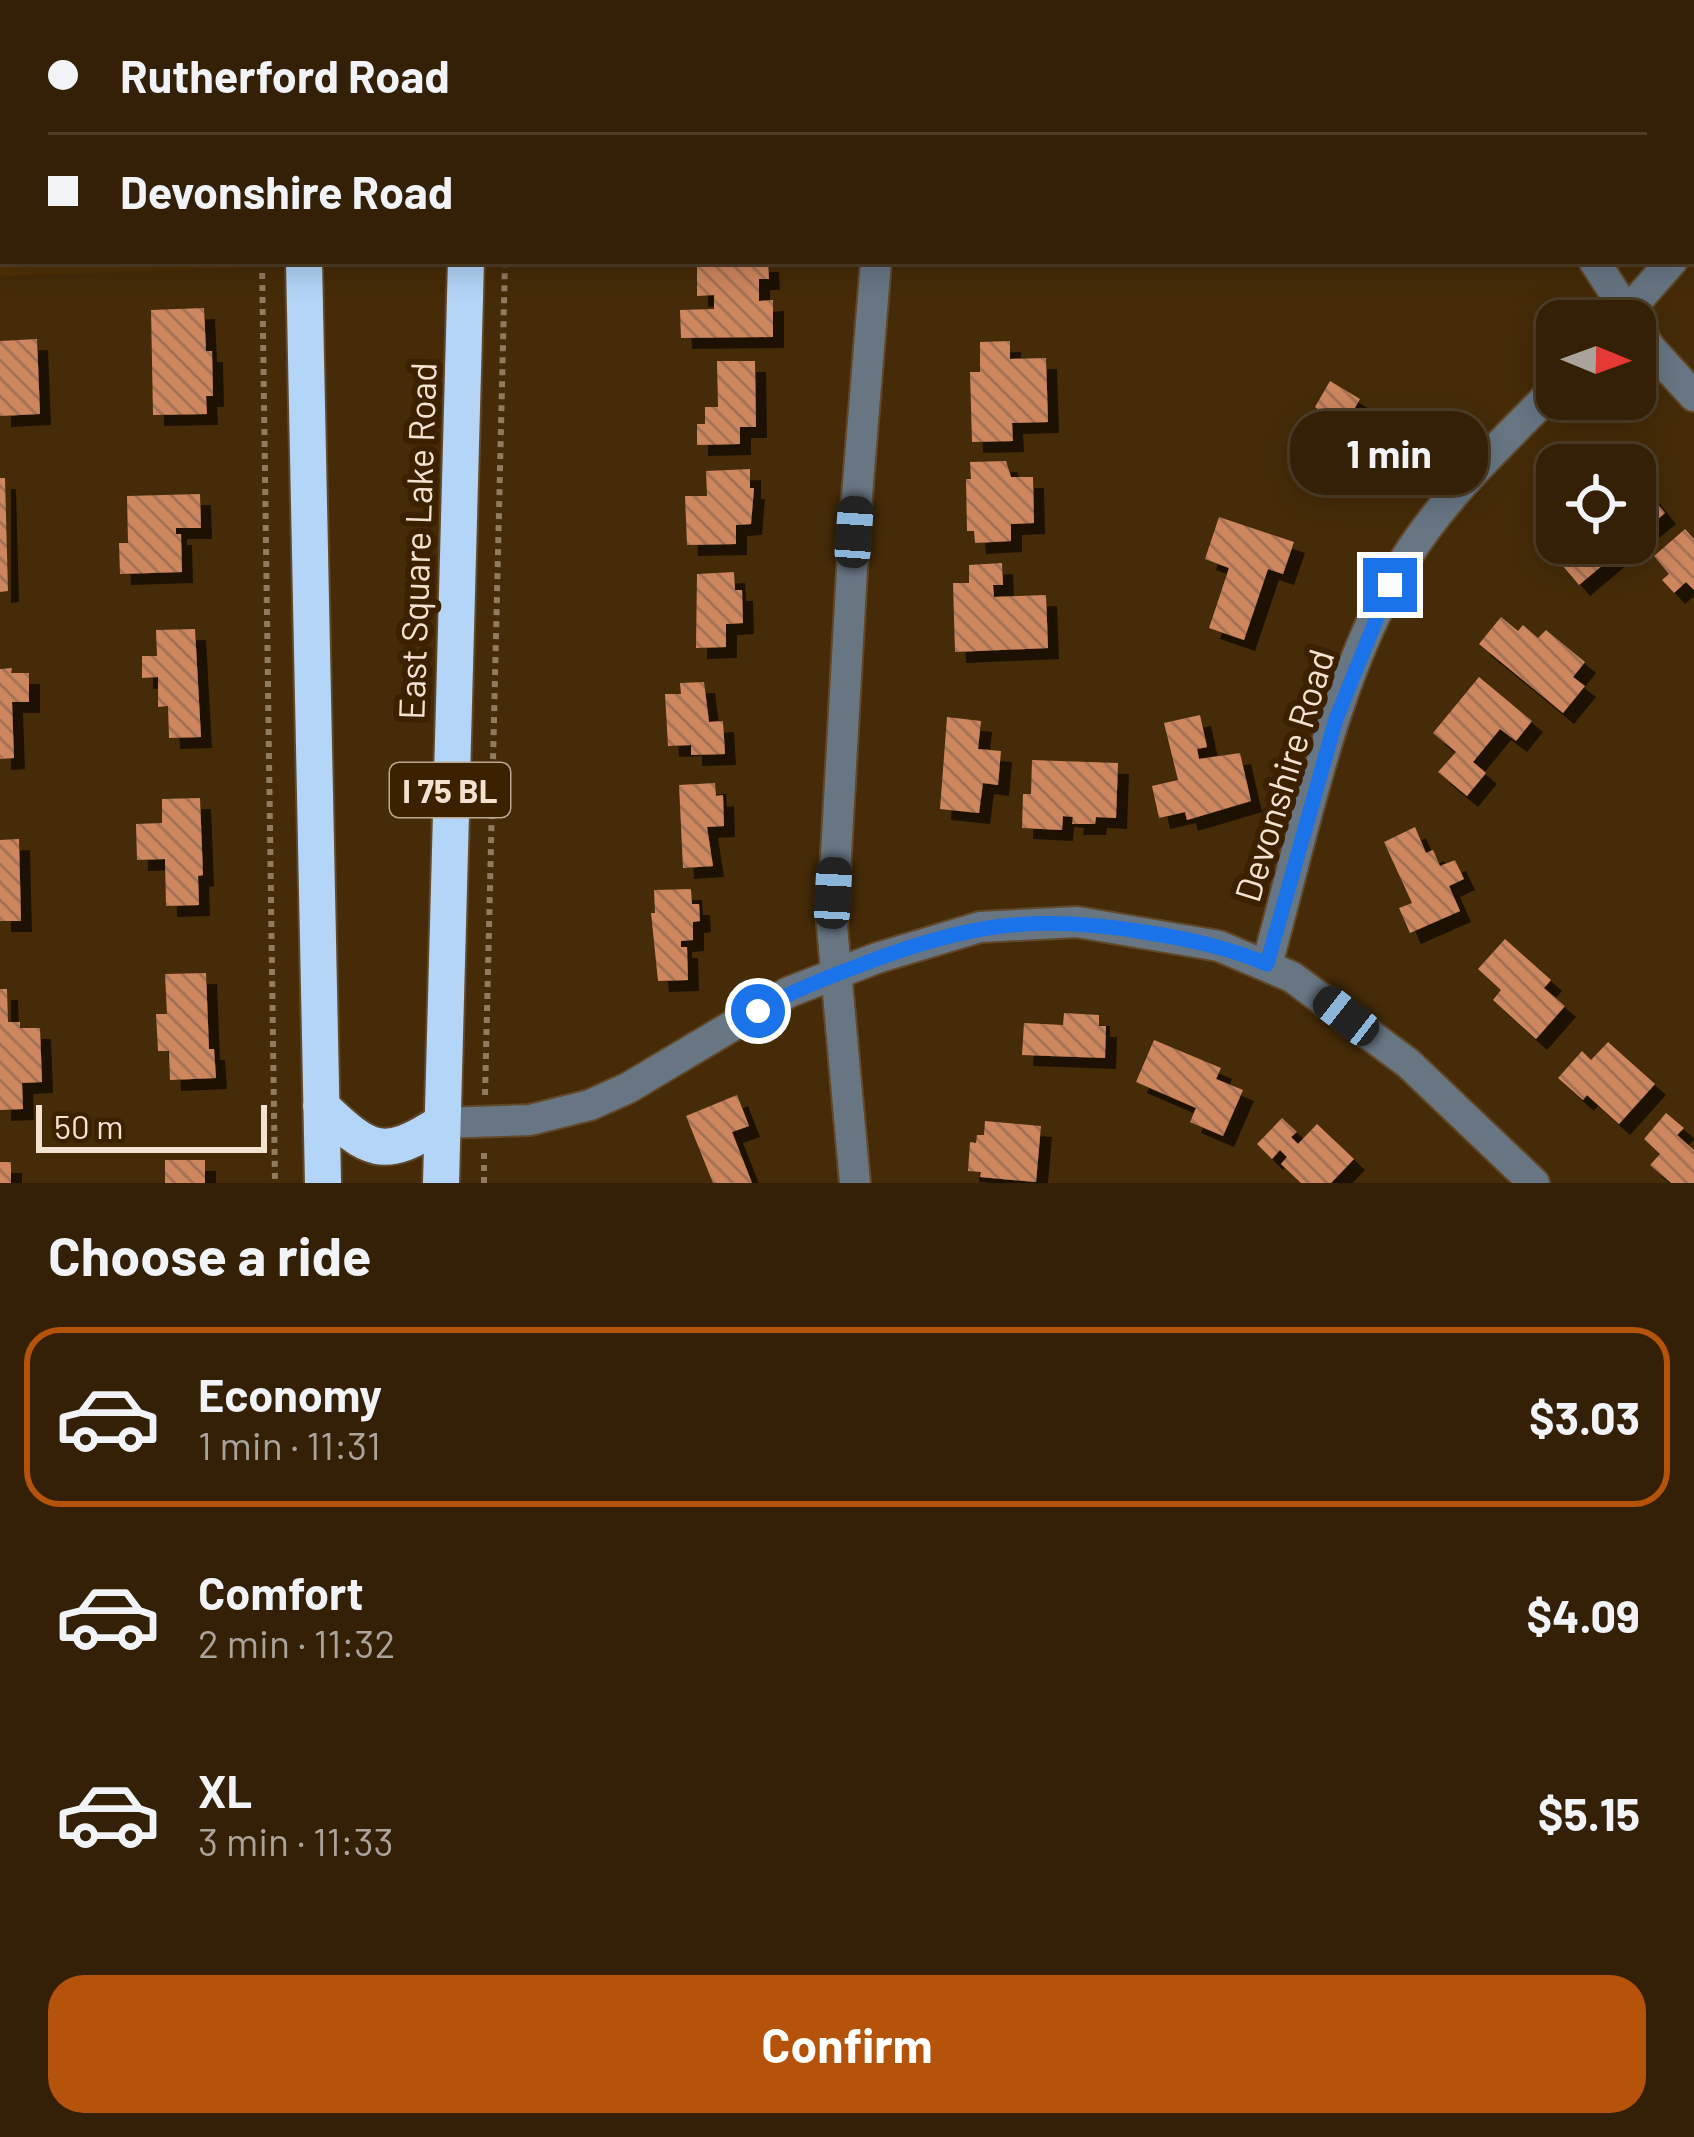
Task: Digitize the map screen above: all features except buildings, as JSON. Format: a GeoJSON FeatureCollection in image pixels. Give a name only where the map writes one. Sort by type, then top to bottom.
{"type":"FeatureCollection","features":[{"type":"Feature","properties":{"kind":"highway"},"geometry":{"type":"LineString","coordinates":[[304,264],[323,1183]]}},
{"type":"Feature","properties":{"kind":"highway","name":"East Square Lake Road"},"geometry":{"type":"LineString","coordinates":[[441,1183],[466,264]]}},
{"type":"Feature","properties":{"kind":"highway"},"geometry":{"type":"LineString","coordinates":[[321,1106],[361,1140],[377,1147],[409,1144],[441,1124]]}},
{"type":"Feature","properties":{"kind":"street"},"geometry":{"type":"LineString","coordinates":[[855,1183],[832,926],[862,415],[876,264]]}},
{"type":"Feature","properties":{"kind":"street"},"geometry":{"type":"LineString","coordinates":[[1596,264],[1616,300]]}},
{"type":"Feature","properties":{"kind":"street"},"geometry":{"type":"LineString","coordinates":[[1643,300],[1670,264]]}},
{"type":"Feature","properties":{"kind":"street"},"geometry":{"type":"LineString","coordinates":[[1656,354],[1694,396]]}},
{"type":"Feature","properties":{"kind":"street","name":"Devonshire Road"},"geometry":{"type":"LineString","coordinates":[[1267,964],[1336,719],[1390,585],[1456,494],[1536,409]]}},
{"type":"Feature","properties":{"kind":"street"},"geometry":{"type":"LineString","coordinates":[[441,1124],[530,1120],[590,1105],[628,1088],[790,992],[835,974],[963,931],[1054,920],[1202,941],[1267,964],[1316,992],[1408,1063],[1534,1183]]}},
{"type":"Feature","properties":{"kind":"path"},"geometry":{"type":"LineString","coordinates":[[262,264],[275,1183]]}},
{"type":"Feature","properties":{"kind":"path"},"geometry":{"type":"LineString","coordinates":[[484,1091],[505,264]]}},
{"type":"Feature","properties":{"kind":"path"},"geometry":{"type":"LineString","coordinates":[[483,1160],[484,1183]]}},
{"type":"Feature","properties":{"kind":"shaded area"},"geometry":{"type":"Polygon","coordinates":[[[0,264],[271,264],[271,267],[0,276],[0,264]]]}},
{"type":"Feature","properties":{"kind":"route"},"geometry":{"type":"LineString","coordinates":[[758,1011],[790,992],[877,958],[946,935],[1006,923],[1098,924],[1202,941],[1267,964],[1336,719],[1390,585]]}}]}
